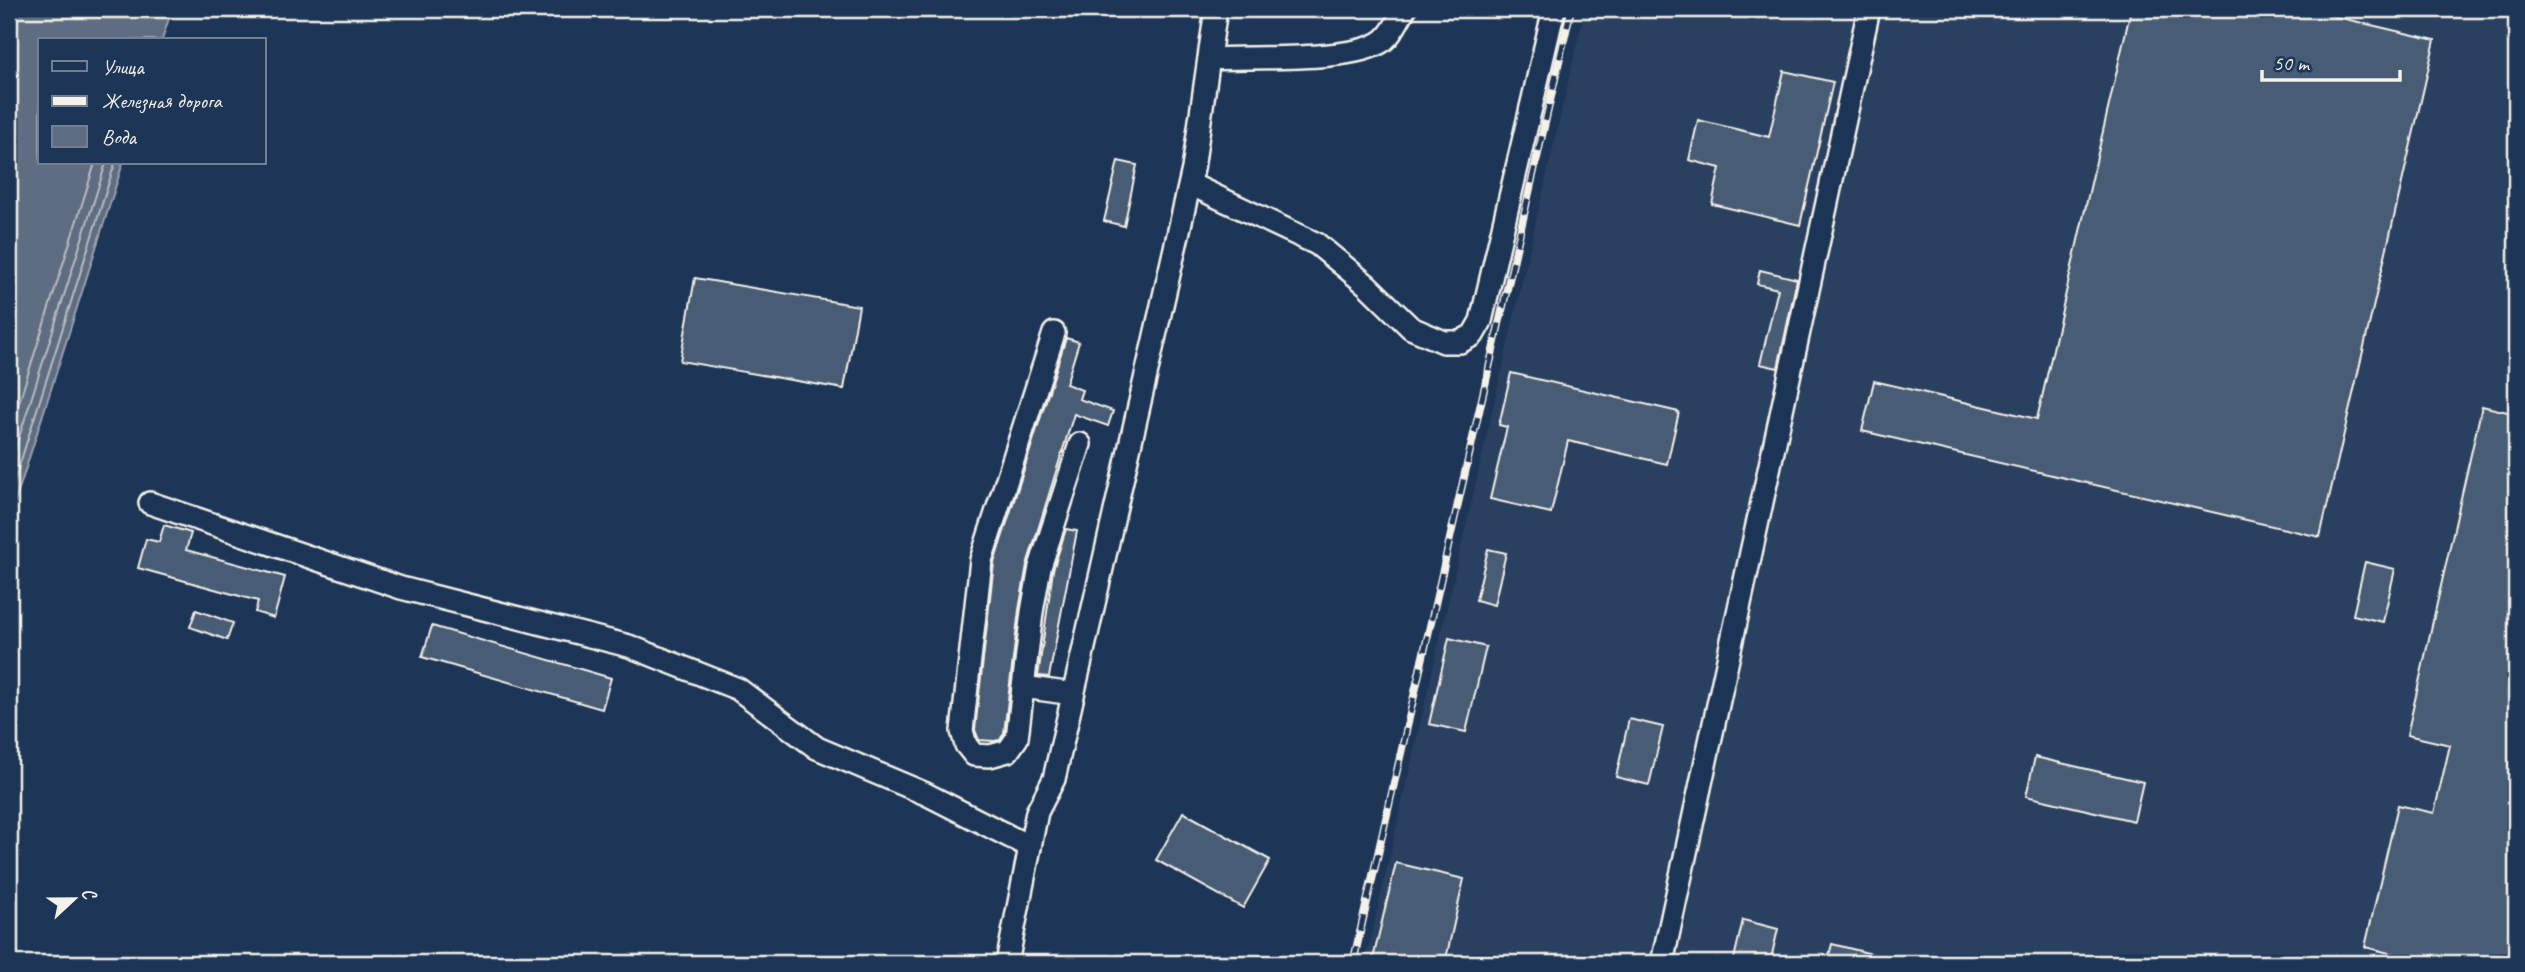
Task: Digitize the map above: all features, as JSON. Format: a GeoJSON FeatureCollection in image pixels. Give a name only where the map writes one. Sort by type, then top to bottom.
{"type":"FeatureCollection","features":[{"type":"Feature","properties":{"kind":"lane"},"geometry":{"type":"LineString","coordinates":[[1007,963],[1038,812],[1054,779],[1190,184],[1216,9]]}},
{"type":"Feature","properties":{"kind":"lane"},"geometry":{"type":"LineString","coordinates":[[1209,59],[1249,56],[1326,57],[1367,48],[1385,40],[1405,9]]}},
{"type":"Feature","properties":{"kind":"lane"},"geometry":{"type":"LineString","coordinates":[[1190,184],[1317,244],[1367,285],[1411,328],[1444,342],[1460,342],[1473,335],[1481,321],[1555,9]]}},
{"type":"Feature","properties":{"kind":"lane"},"geometry":{"type":"LineString","coordinates":[[1662,963],[1869,9]]}},
{"type":"Feature","properties":{"kind":"lane"},"geometry":{"type":"LineString","coordinates":[[1054,333],[981,560],[962,732],[966,745],[974,755],[990,756],[1008,751],[1017,738],[1040,567],[1080,444]]}},
{"type":"Feature","properties":{"kind":"lane"},"geometry":{"type":"LineString","coordinates":[[150,503],[401,588],[641,650],[738,689],[817,747],[926,794],[1030,847]]}},
{"type":"Feature","properties":{"kind":"lane"},"geometry":{"type":"LineString","coordinates":[[1023,687],[1073,694]]}},
{"type":"Feature","properties":{"kind":"shaded area"},"geometry":{"type":"Polygon","coordinates":[[[1585,9],[2516,9],[2516,963],[1365,963],[1585,9]]]}},
{"type":"Feature","properties":{"kind":"water"},"geometry":{"type":"Polygon","coordinates":[[[9,9],[172,9],[163,38],[38,38],[38,164],[123,164],[9,521],[9,9]]]}},
{"type":"Feature","properties":{"kind":"building"},"geometry":{"type":"Polygon","coordinates":[[[2131,9],[2303,9],[2435,40],[2320,537],[1862,431],[1874,381],[2037,419],[2131,9]]]}},
{"type":"Feature","properties":{"kind":"building"},"geometry":{"type":"Polygon","coordinates":[[[1784,71],[1833,82],[1800,225],[1712,204],[1720,168],[1689,160],[1698,120],[1769,137],[1784,71]]]}},
{"type":"Feature","properties":{"kind":"building"},"geometry":{"type":"Polygon","coordinates":[[[1118,161],[1137,165],[1124,226],[1104,221],[1118,161]]]}},
{"type":"Feature","properties":{"kind":"building"},"geometry":{"type":"Polygon","coordinates":[[[1760,270],[1797,279],[1778,368],[1760,364],[1778,289],[1757,284],[1760,270]]]}},
{"type":"Feature","properties":{"kind":"building"},"geometry":{"type":"Polygon","coordinates":[[[695,278],[859,306],[844,389],[680,361],[695,278]]]}},
{"type":"Feature","properties":{"kind":"building"},"geometry":{"type":"Polygon","coordinates":[[[1066,338],[1079,342],[1066,384],[1082,390],[1079,399],[1113,411],[1108,426],[1074,414],[1027,565],[1004,733],[1000,740],[979,740],[975,730],[994,563],[1066,338]]]}},
{"type":"Feature","properties":{"kind":"building"},"geometry":{"type":"Polygon","coordinates":[[[1511,373],[1679,412],[1667,464],[1568,441],[1551,513],[1490,499],[1507,427],[1499,425],[1511,373]]]}},
{"type":"Feature","properties":{"kind":"building"},"geometry":{"type":"Polygon","coordinates":[[[2482,406],[2516,414],[2516,963],[2400,963],[2401,956],[2365,947],[2398,805],[2434,813],[2450,745],[2407,735],[2482,406]]]}},
{"type":"Feature","properties":{"kind":"building"},"geometry":{"type":"Polygon","coordinates":[[[164,525],[191,533],[186,550],[285,577],[274,618],[255,612],[258,601],[138,568],[146,539],[159,542],[164,525]]]}},
{"type":"Feature","properties":{"kind":"building"},"geometry":{"type":"Polygon","coordinates":[[[1066,529],[1077,531],[1049,677],[1038,676],[1053,570],[1066,529]]]}},
{"type":"Feature","properties":{"kind":"building"},"geometry":{"type":"Polygon","coordinates":[[[1488,549],[1506,553],[1494,605],[1476,600],[1488,549]]]}},
{"type":"Feature","properties":{"kind":"building"},"geometry":{"type":"Polygon","coordinates":[[[2365,562],[2395,569],[2383,622],[2353,615],[2365,562]]]}},
{"type":"Feature","properties":{"kind":"building"},"geometry":{"type":"Polygon","coordinates":[[[196,610],[233,623],[227,640],[190,627],[196,610]]]}},
{"type":"Feature","properties":{"kind":"building"},"geometry":{"type":"Polygon","coordinates":[[[432,626],[611,678],[602,709],[422,657],[432,626]]]}},
{"type":"Feature","properties":{"kind":"building"},"geometry":{"type":"Polygon","coordinates":[[[1449,638],[1486,647],[1466,732],[1429,724],[1449,638]]]}},
{"type":"Feature","properties":{"kind":"building"},"geometry":{"type":"Polygon","coordinates":[[[1629,719],[1663,727],[1649,785],[1616,777],[1629,719]]]}},
{"type":"Feature","properties":{"kind":"building"},"geometry":{"type":"Polygon","coordinates":[[[2035,757],[2143,782],[2134,821],[2026,796],[2035,757]]]}},
{"type":"Feature","properties":{"kind":"building"},"geometry":{"type":"Polygon","coordinates":[[[1183,812],[1270,860],[1243,908],[1156,860],[1183,812]]]}},
{"type":"Feature","properties":{"kind":"building"},"geometry":{"type":"Polygon","coordinates":[[[1396,863],[1464,879],[1445,963],[1372,963],[1396,863]]]}},
{"type":"Feature","properties":{"kind":"building"},"geometry":{"type":"Polygon","coordinates":[[[1743,920],[1778,929],[1770,963],[1733,963],[1743,920]]]}},
{"type":"Feature","properties":{"kind":"building"},"geometry":{"type":"Polygon","coordinates":[[[1832,944],[1888,958],[1887,963],[1827,963],[1832,944]]]}},
{"type":"Feature","properties":{"kind":"railway"},"geometry":{"type":"LineString","coordinates":[[1353,963],[1571,9]]}}]}
